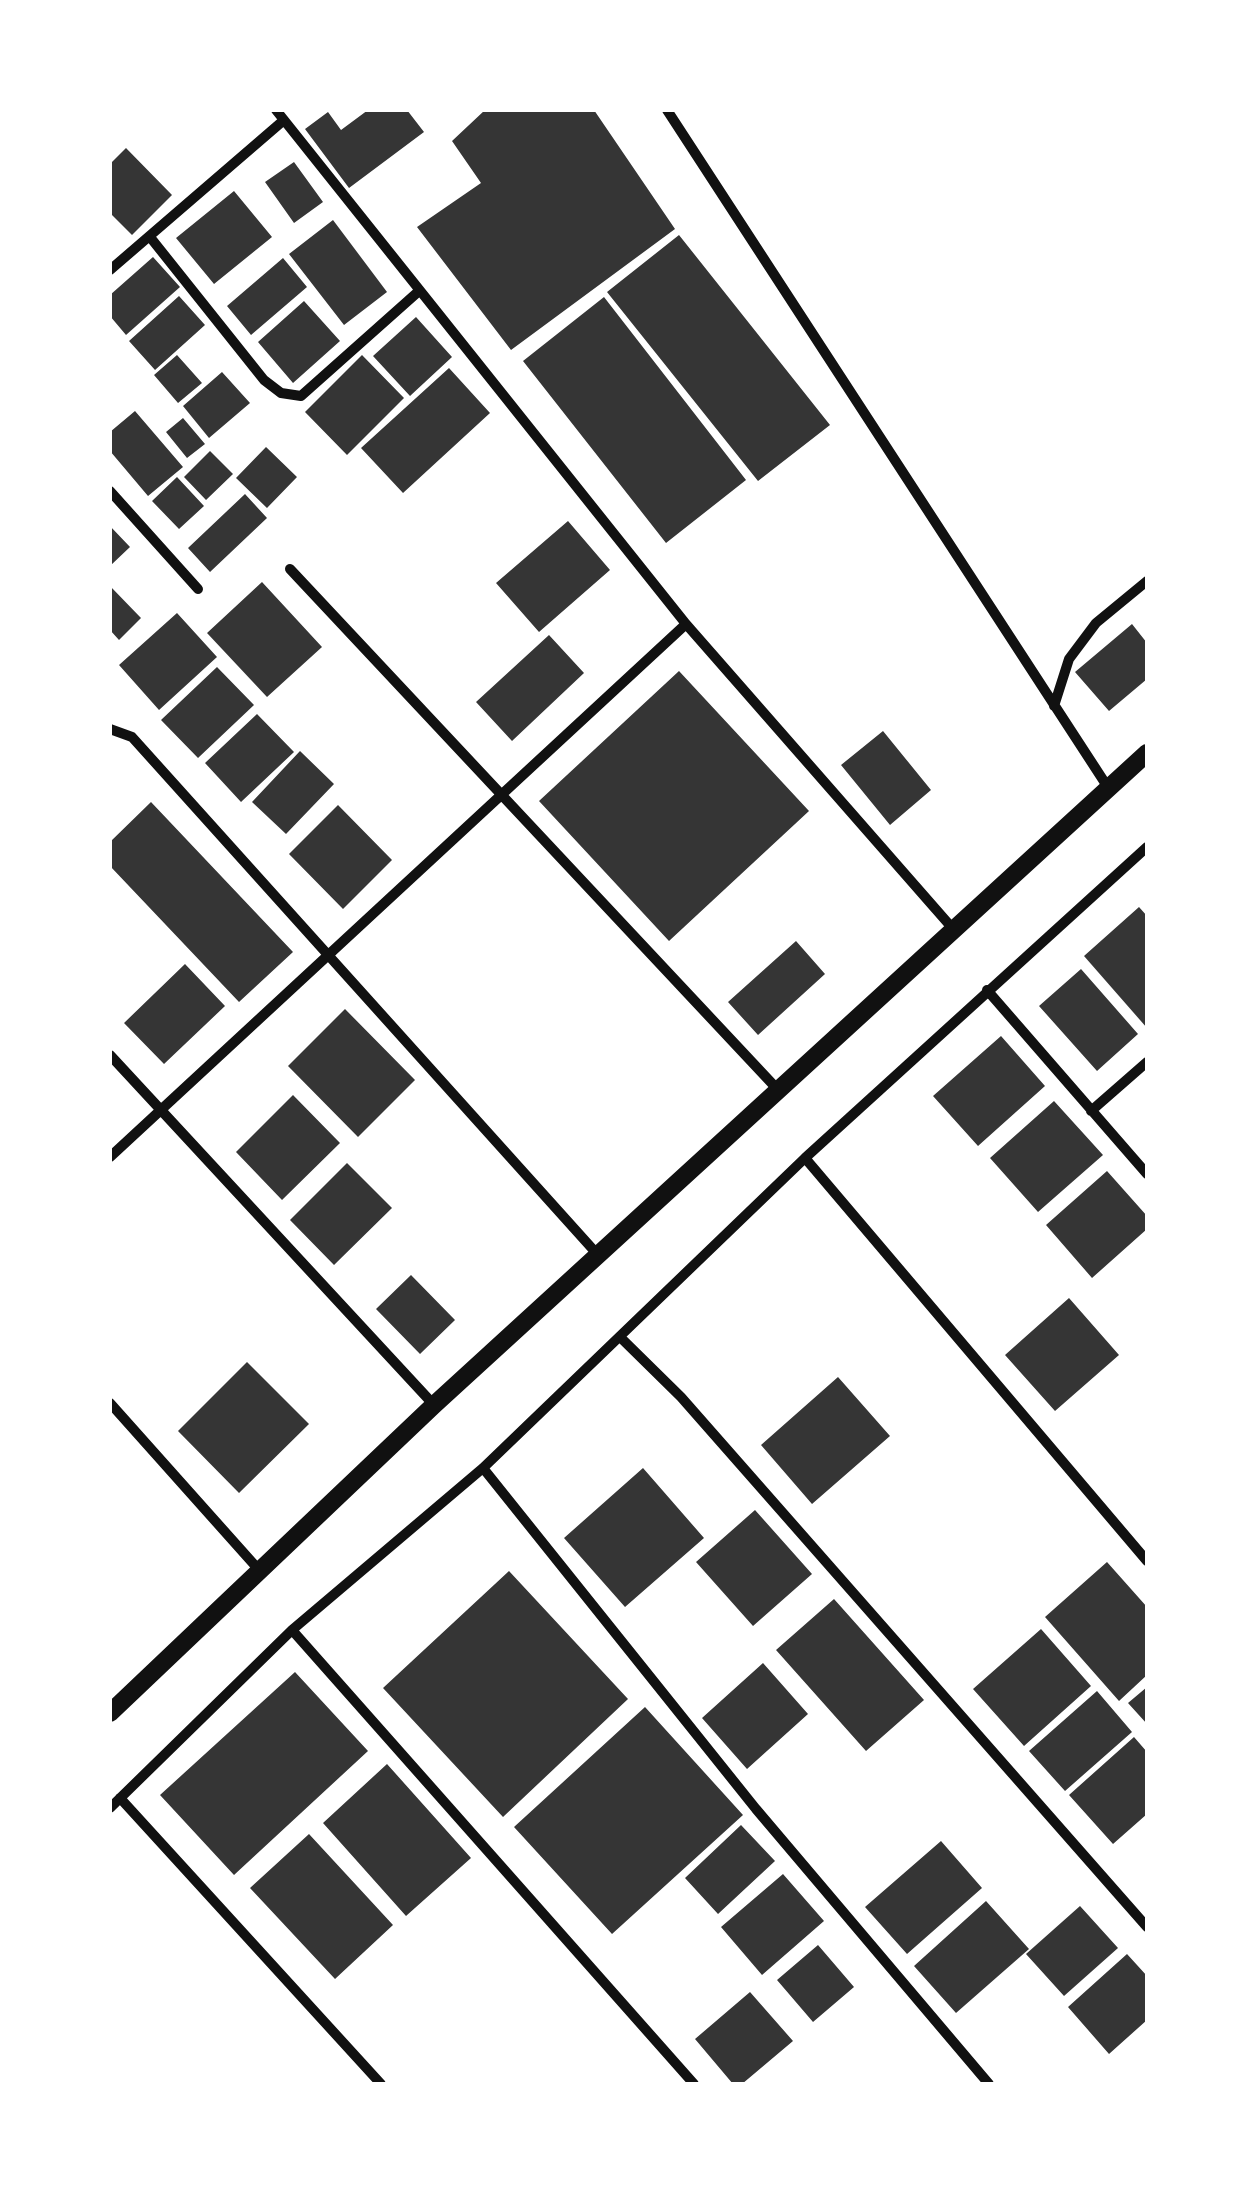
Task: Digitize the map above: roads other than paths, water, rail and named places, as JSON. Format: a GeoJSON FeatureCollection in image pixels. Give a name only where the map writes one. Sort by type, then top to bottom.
{"type":"FeatureCollection","features":[{"type":"Feature","properties":{"kind":"street"},"geometry":{"type":"LineString","coordinates":[[667,110],[1108,789]]}},
{"type":"Feature","properties":{"kind":"street"},"geometry":{"type":"LineString","coordinates":[[110,270],[280,115],[686,624],[956,932]]}},
{"type":"Feature","properties":{"kind":"street"},"geometry":{"type":"LineString","coordinates":[[150,237],[264,380],[281,393],[301,396],[418,290]]}},
{"type":"Feature","properties":{"kind":"street"},"geometry":{"type":"LineString","coordinates":[[110,491],[198,588]]}},
{"type":"Feature","properties":{"kind":"street"},"geometry":{"type":"LineString","coordinates":[[290,569],[499,797],[780,1092]]}},
{"type":"Feature","properties":{"kind":"street"},"geometry":{"type":"LineString","coordinates":[[1054,706],[1069,659],[1096,624],[1147,581]]}},
{"type":"Feature","properties":{"kind":"street"},"geometry":{"type":"LineString","coordinates":[[110,1157],[686,624]]}},
{"type":"Feature","properties":{"kind":"street"},"geometry":{"type":"LineString","coordinates":[[110,729],[132,737],[598,1255]]}},
{"type":"Feature","properties":{"kind":"street"},"geometry":{"type":"LineString","coordinates":[[110,1713],[434,1405],[956,932],[1147,753]]}},
{"type":"Feature","properties":{"kind":"street"},"geometry":{"type":"LineString","coordinates":[[110,1808],[292,1630],[484,1468],[804,1158],[1147,847]]}},
{"type":"Feature","properties":{"kind":"street"},"geometry":{"type":"LineString","coordinates":[[987,990],[1147,1174]]}},
{"type":"Feature","properties":{"kind":"street"},"geometry":{"type":"LineString","coordinates":[[110,1055],[434,1405]]}},
{"type":"Feature","properties":{"kind":"street"},"geometry":{"type":"LineString","coordinates":[[1092,1111],[1147,1062]]}},
{"type":"Feature","properties":{"kind":"street"},"geometry":{"type":"LineString","coordinates":[[804,1158],[1147,1560]]}},
{"type":"Feature","properties":{"kind":"street"},"geometry":{"type":"LineString","coordinates":[[620,1337],[694,1412],[1147,1927]]}},
{"type":"Feature","properties":{"kind":"street"},"geometry":{"type":"LineString","coordinates":[[110,1403],[259,1570]]}},
{"type":"Feature","properties":{"kind":"street"},"geometry":{"type":"LineString","coordinates":[[484,1468],[756,1808],[989,2084]]}},
{"type":"Feature","properties":{"kind":"street"},"geometry":{"type":"LineString","coordinates":[[292,1630],[694,2084]]}},
{"type":"Feature","properties":{"kind":"street"},"geometry":{"type":"LineString","coordinates":[[120,1798],[381,2084]]}}]}
